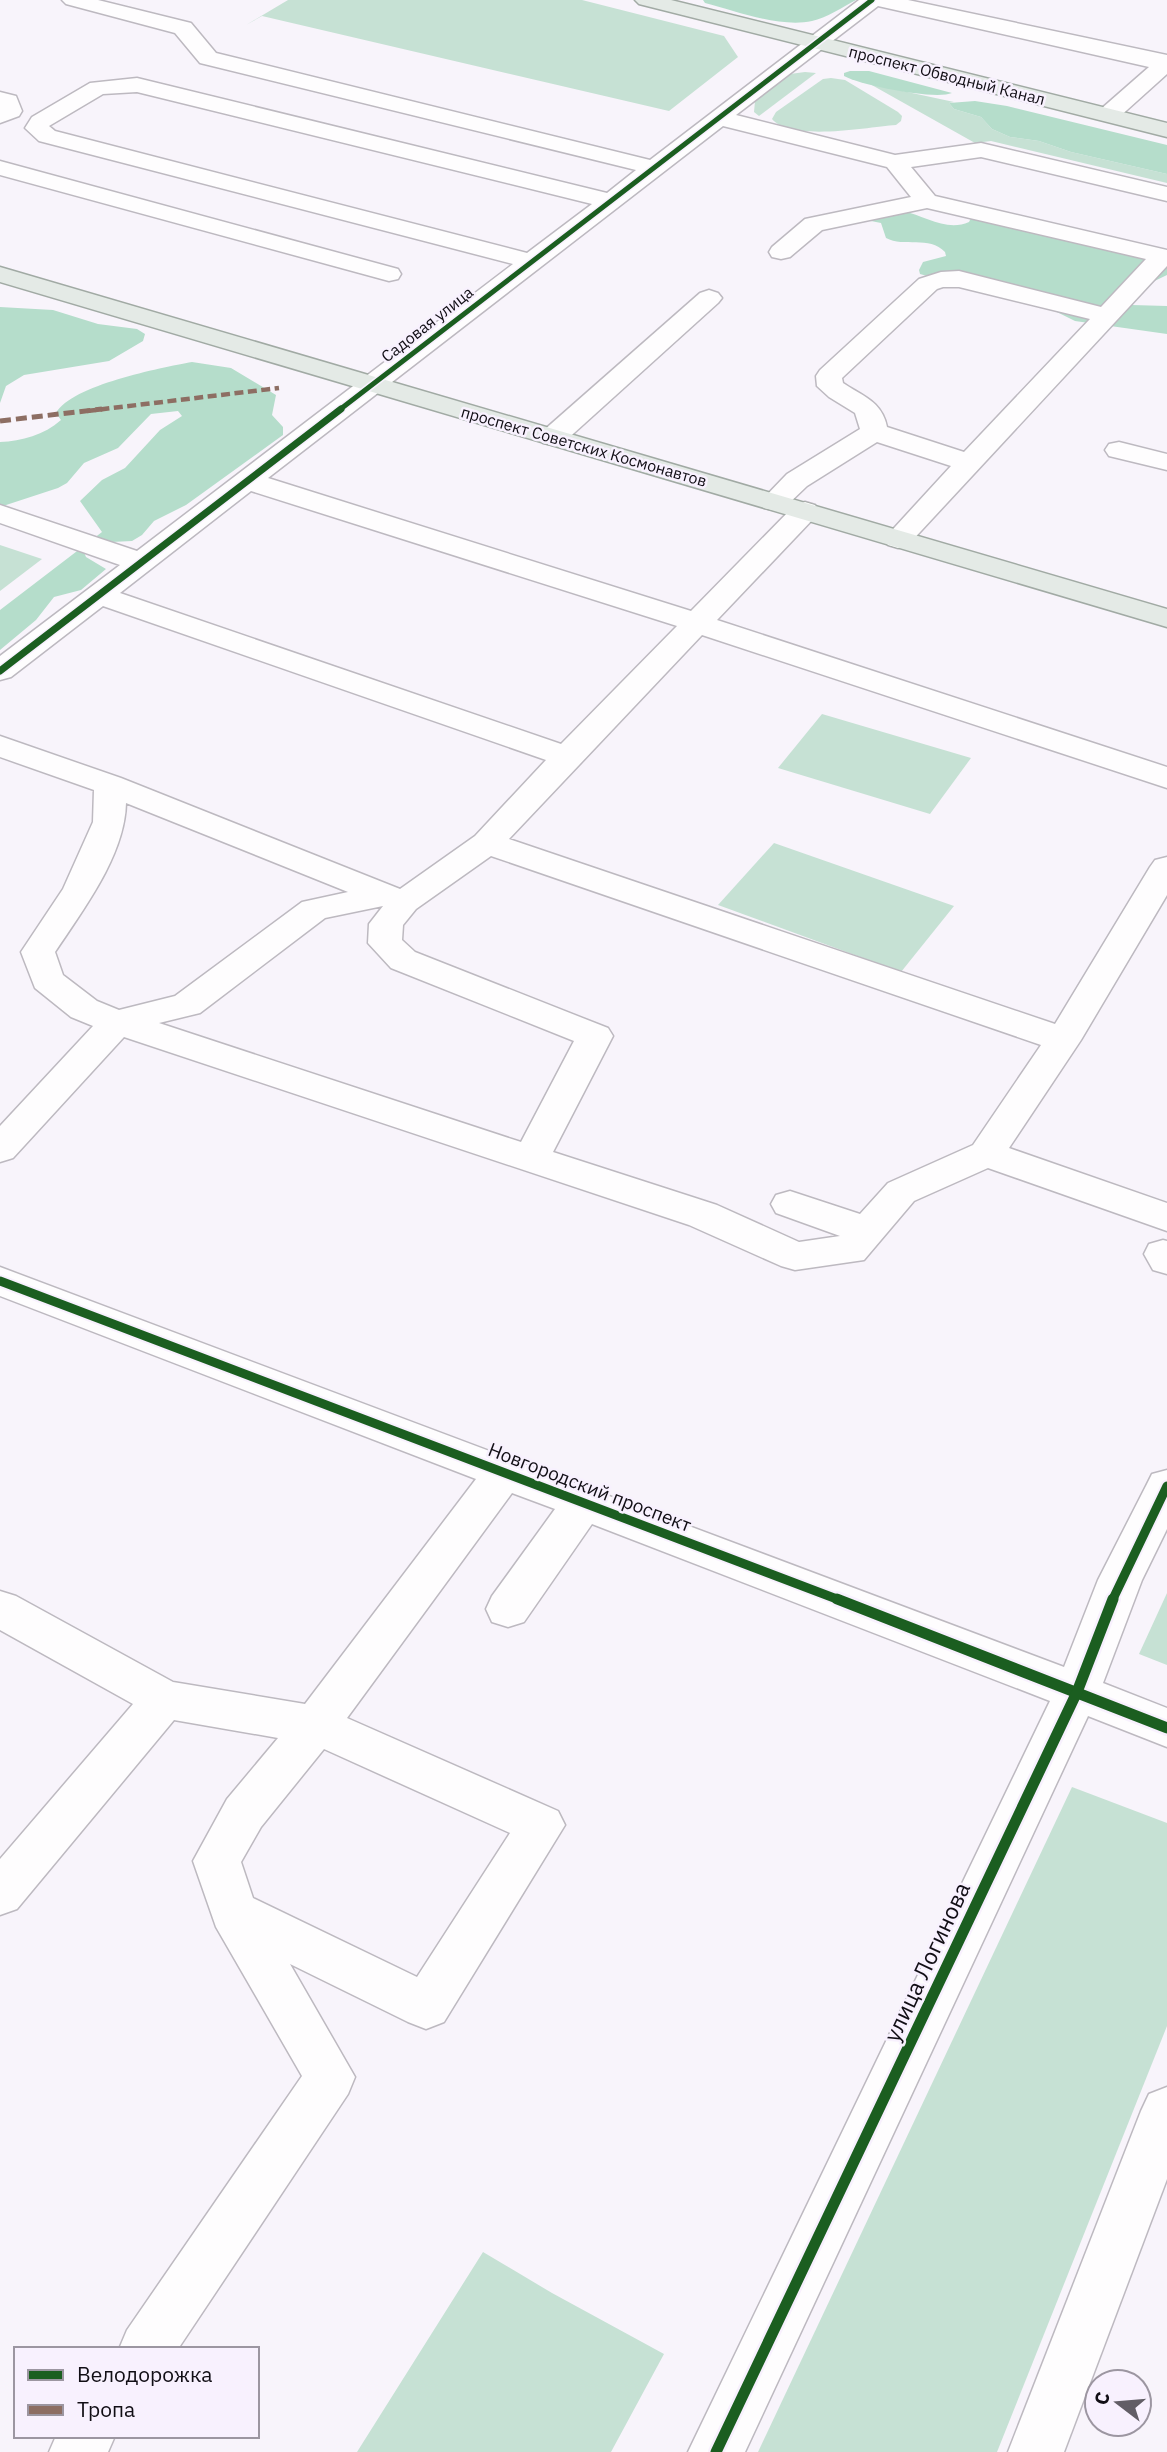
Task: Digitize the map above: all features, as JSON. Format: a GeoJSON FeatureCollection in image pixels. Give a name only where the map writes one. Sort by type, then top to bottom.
{"type":"FeatureCollection","features":[{"type":"Feature","properties":{"kind":"main road","name":"проспект Обводный Канал"},"geometry":{"type":"LineString","coordinates":[[646,0],[1167,130]]}},
{"type":"Feature","properties":{"kind":"main road","name":"проспект Советских Космонавтов"},"geometry":{"type":"LineString","coordinates":[[0,274],[1167,618]]}},
{"type":"Feature","properties":{"kind":"street"},"geometry":{"type":"LineString","coordinates":[[73,0],[184,28],[208,58],[654,168]]}},
{"type":"Feature","properties":{"kind":"street","name":"Садовая улица"},"geometry":{"type":"LineString","coordinates":[[0,671],[872,0]]}},
{"type":"Feature","properties":{"kind":"street"},"geometry":{"type":"LineString","coordinates":[[880,0],[1167,63]]}},
{"type":"Feature","properties":{"kind":"street"},"geometry":{"type":"LineString","coordinates":[[1109,114],[1167,63]]}},
{"type":"Feature","properties":{"kind":"street"},"geometry":{"type":"LineString","coordinates":[[532,262],[47,136],[36,128],[40,122],[98,88],[137,85],[611,201]]}},
{"type":"Feature","properties":{"kind":"street"},"geometry":{"type":"LineString","coordinates":[[0,99],[8,101],[11,106],[10,111],[0,116]]}},
{"type":"Feature","properties":{"kind":"street"},"geometry":{"type":"LineString","coordinates":[[719,118],[895,162],[981,150],[1167,194]]}},
{"type":"Feature","properties":{"kind":"street"},"geometry":{"type":"LineString","coordinates":[[895,162],[927,201]]}},
{"type":"Feature","properties":{"kind":"street"},"geometry":{"type":"LineString","coordinates":[[0,168],[389,274]]}},
{"type":"Feature","properties":{"kind":"street"},"geometry":{"type":"LineString","coordinates":[[781,252],[814,224],[927,201],[1163,256],[898,539]]}},
{"type":"Feature","properties":{"kind":"street"},"geometry":{"type":"LineString","coordinates":[[874,432],[873,418],[866,406],[830,386],[830,376],[928,284],[959,279],[1107,316]]}},
{"type":"Feature","properties":{"kind":"street"},"geometry":{"type":"LineString","coordinates":[[553,437],[709,298]]}},
{"type":"Feature","properties":{"kind":"street"},"geometry":{"type":"LineString","coordinates":[[874,432],[969,463]]}},
{"type":"Feature","properties":{"kind":"street"},"geometry":{"type":"LineString","coordinates":[[774,502],[797,480],[874,432]]}},
{"type":"Feature","properties":{"kind":"street"},"geometry":{"type":"LineString","coordinates":[[1119,450],[1167,462]]}},
{"type":"Feature","properties":{"kind":"street"},"geometry":{"type":"LineString","coordinates":[[247,481],[697,623],[1167,778]]}},
{"type":"Feature","properties":{"kind":"street"},"geometry":{"type":"LineString","coordinates":[[0,1149],[117,1022],[187,1005],[314,910],[395,898],[487,843],[805,511]]}},
{"type":"Feature","properties":{"kind":"street"},"geometry":{"type":"LineString","coordinates":[[0,514],[141,562]]}},
{"type":"Feature","properties":{"kind":"street"},"geometry":{"type":"LineString","coordinates":[[99,595],[567,757]]}},
{"type":"Feature","properties":{"kind":"street"},"geometry":{"type":"LineString","coordinates":[[0,746],[110,785],[395,898]]}},
{"type":"Feature","properties":{"kind":"street"},"geometry":{"type":"LineString","coordinates":[[110,785],[109,822],[80,889],[38,951],[47,980],[84,1009],[703,1215],[795,1256],[850,1250],[901,1192],[986,1154],[1063,1040],[1167,867]]}},
{"type":"Feature","properties":{"kind":"street"},"geometry":{"type":"LineString","coordinates":[[487,843],[1063,1040]]}},
{"type":"Feature","properties":{"kind":"street"},"geometry":{"type":"LineString","coordinates":[[395,898],[386,924],[385,943],[402,960],[595,1035],[531,1158]]}},
{"type":"Feature","properties":{"kind":"street"},"geometry":{"type":"LineString","coordinates":[[986,1154],[1166,1244]]}},
{"type":"Feature","properties":{"kind":"street"},"geometry":{"type":"LineString","coordinates":[[790,1204],[867,1231]]}},
{"type":"Feature","properties":{"kind":"street","name":"Новгородский проспект"},"geometry":{"type":"LineString","coordinates":[[0,1281],[1167,1728]]}},
{"type":"Feature","properties":{"kind":"street"},"geometry":{"type":"LineString","coordinates":[[147,2347],[330,2077],[233,1912],[217,1861],[244,1813],[316,1725],[504,1473]]}},
{"type":"Feature","properties":{"kind":"street","name":"улица Логинова"},"geometry":{"type":"LineString","coordinates":[[716,2452],[1077,1692],[1121,1580],[1167,1486]]}},
{"type":"Feature","properties":{"kind":"street"},"geometry":{"type":"LineString","coordinates":[[508,1609],[583,1503]]}},
{"type":"Feature","properties":{"kind":"street"},"geometry":{"type":"LineString","coordinates":[[0,1609],[164,1699],[316,1725],[541,1825],[426,2006],[233,1912]]}},
{"type":"Feature","properties":{"kind":"street"},"geometry":{"type":"LineString","coordinates":[[0,1895],[164,1699]]}},
{"type":"Feature","properties":{"kind":"street"},"geometry":{"type":"LineString","coordinates":[[1041,2450],[1167,2111]]}},
{"type":"Feature","properties":{"kind":"green space"},"geometry":{"type":"Polygon","coordinates":[[[288,0],[582,0],[724,36],[738,57],[669,111],[262,16],[246,25],[288,0]]]}},
{"type":"Feature","properties":{"kind":"green space"},"geometry":{"type":"Polygon","coordinates":[[[703,0],[856,0],[823,17],[799,23],[758,18],[705,3],[703,0]]]}},
{"type":"Feature","properties":{"kind":"green space"},"geometry":{"type":"Polygon","coordinates":[[[869,71],[952,93],[931,95],[882,88],[844,76],[844,73],[869,71]]]}},
{"type":"Feature","properties":{"kind":"green space"},"geometry":{"type":"Polygon","coordinates":[[[816,73],[759,116],[754,112],[755,101],[790,74],[816,73]]]}},
{"type":"Feature","properties":{"kind":"green space"},"geometry":{"type":"Polygon","coordinates":[[[823,79],[845,80],[898,112],[902,116],[901,121],[896,125],[812,132],[782,126],[772,119],[776,112],[823,79]]]}},
{"type":"Feature","properties":{"kind":"green space"},"geometry":{"type":"Polygon","coordinates":[[[870,84],[954,102],[949,103],[954,109],[981,117],[992,129],[1010,137],[1039,141],[1071,152],[1167,174],[1167,183],[991,141],[975,143],[870,84]]]}},
{"type":"Feature","properties":{"kind":"green space"},"geometry":{"type":"Polygon","coordinates":[[[975,101],[1007,106],[1167,145],[1167,174],[1071,152],[1039,141],[1010,137],[992,129],[981,117],[954,109],[949,103],[975,101]]]}},
{"type":"Feature","properties":{"kind":"green space"},"geometry":{"type":"Polygon","coordinates":[[[860,207],[903,211],[952,225],[969,222],[973,214],[986,209],[995,210],[1167,252],[1167,275],[1142,287],[1131,301],[1132,305],[1167,306],[1167,334],[1075,321],[990,279],[934,278],[920,274],[923,262],[946,256],[945,252],[932,244],[886,238],[881,223],[866,220],[858,211],[860,207]]]}},
{"type":"Feature","properties":{"kind":"green space"},"geometry":{"type":"Polygon","coordinates":[[[0,307],[53,310],[98,324],[137,329],[145,334],[143,341],[109,361],[24,375],[6,386],[0,403],[0,307]]]}},
{"type":"Feature","properties":{"kind":"green space"},"geometry":{"type":"Polygon","coordinates":[[[192,362],[231,368],[276,395],[272,415],[283,427],[283,435],[186,505],[154,521],[142,535],[132,541],[91,543],[83,550],[86,557],[106,569],[81,590],[54,597],[36,620],[0,650],[0,610],[102,532],[80,501],[102,480],[125,468],[160,430],[182,416],[178,411],[151,414],[118,448],[84,463],[67,483],[0,507],[0,442],[24,439],[47,430],[61,420],[56,413],[65,403],[98,386],[139,373],[192,362]]]}},
{"type":"Feature","properties":{"kind":"green space"},"geometry":{"type":"Polygon","coordinates":[[[0,545],[42,559],[0,591],[0,545]]]}},
{"type":"Feature","properties":{"kind":"green space"},"geometry":{"type":"Polygon","coordinates":[[[822,714],[971,758],[930,814],[778,768],[822,714]]]}},
{"type":"Feature","properties":{"kind":"green space"},"geometry":{"type":"Polygon","coordinates":[[[774,843],[954,906],[901,972],[718,905],[774,843]]]}},
{"type":"Feature","properties":{"kind":"green space"},"geometry":{"type":"Polygon","coordinates":[[[1167,1593],[1167,1665],[1139,1654],[1167,1593]]]}},
{"type":"Feature","properties":{"kind":"green space"},"geometry":{"type":"Polygon","coordinates":[[[1072,1787],[1167,1823],[1167,2026],[997,2452],[758,2452],[1072,1787]]]}},
{"type":"Feature","properties":{"kind":"green space"},"geometry":{"type":"Polygon","coordinates":[[[483,2252],[664,2354],[611,2452],[357,2452],[483,2252]]]}},
{"type":"Feature","properties":{"kind":"marked path"},"geometry":{"type":"LineString","coordinates":[[0,421],[279,388]]}},
{"type":"Feature","properties":{"kind":"cycle path"},"geometry":{"type":"LineString","coordinates":[[0,671],[872,0]]}},
{"type":"Feature","properties":{"kind":"cycle path"},"geometry":{"type":"LineString","coordinates":[[0,1281],[1010,1665],[1167,1728]]}},
{"type":"Feature","properties":{"kind":"cycle path"},"geometry":{"type":"LineString","coordinates":[[716,2452],[1077,1692],[1120,1580],[1167,1486]]}}]}
